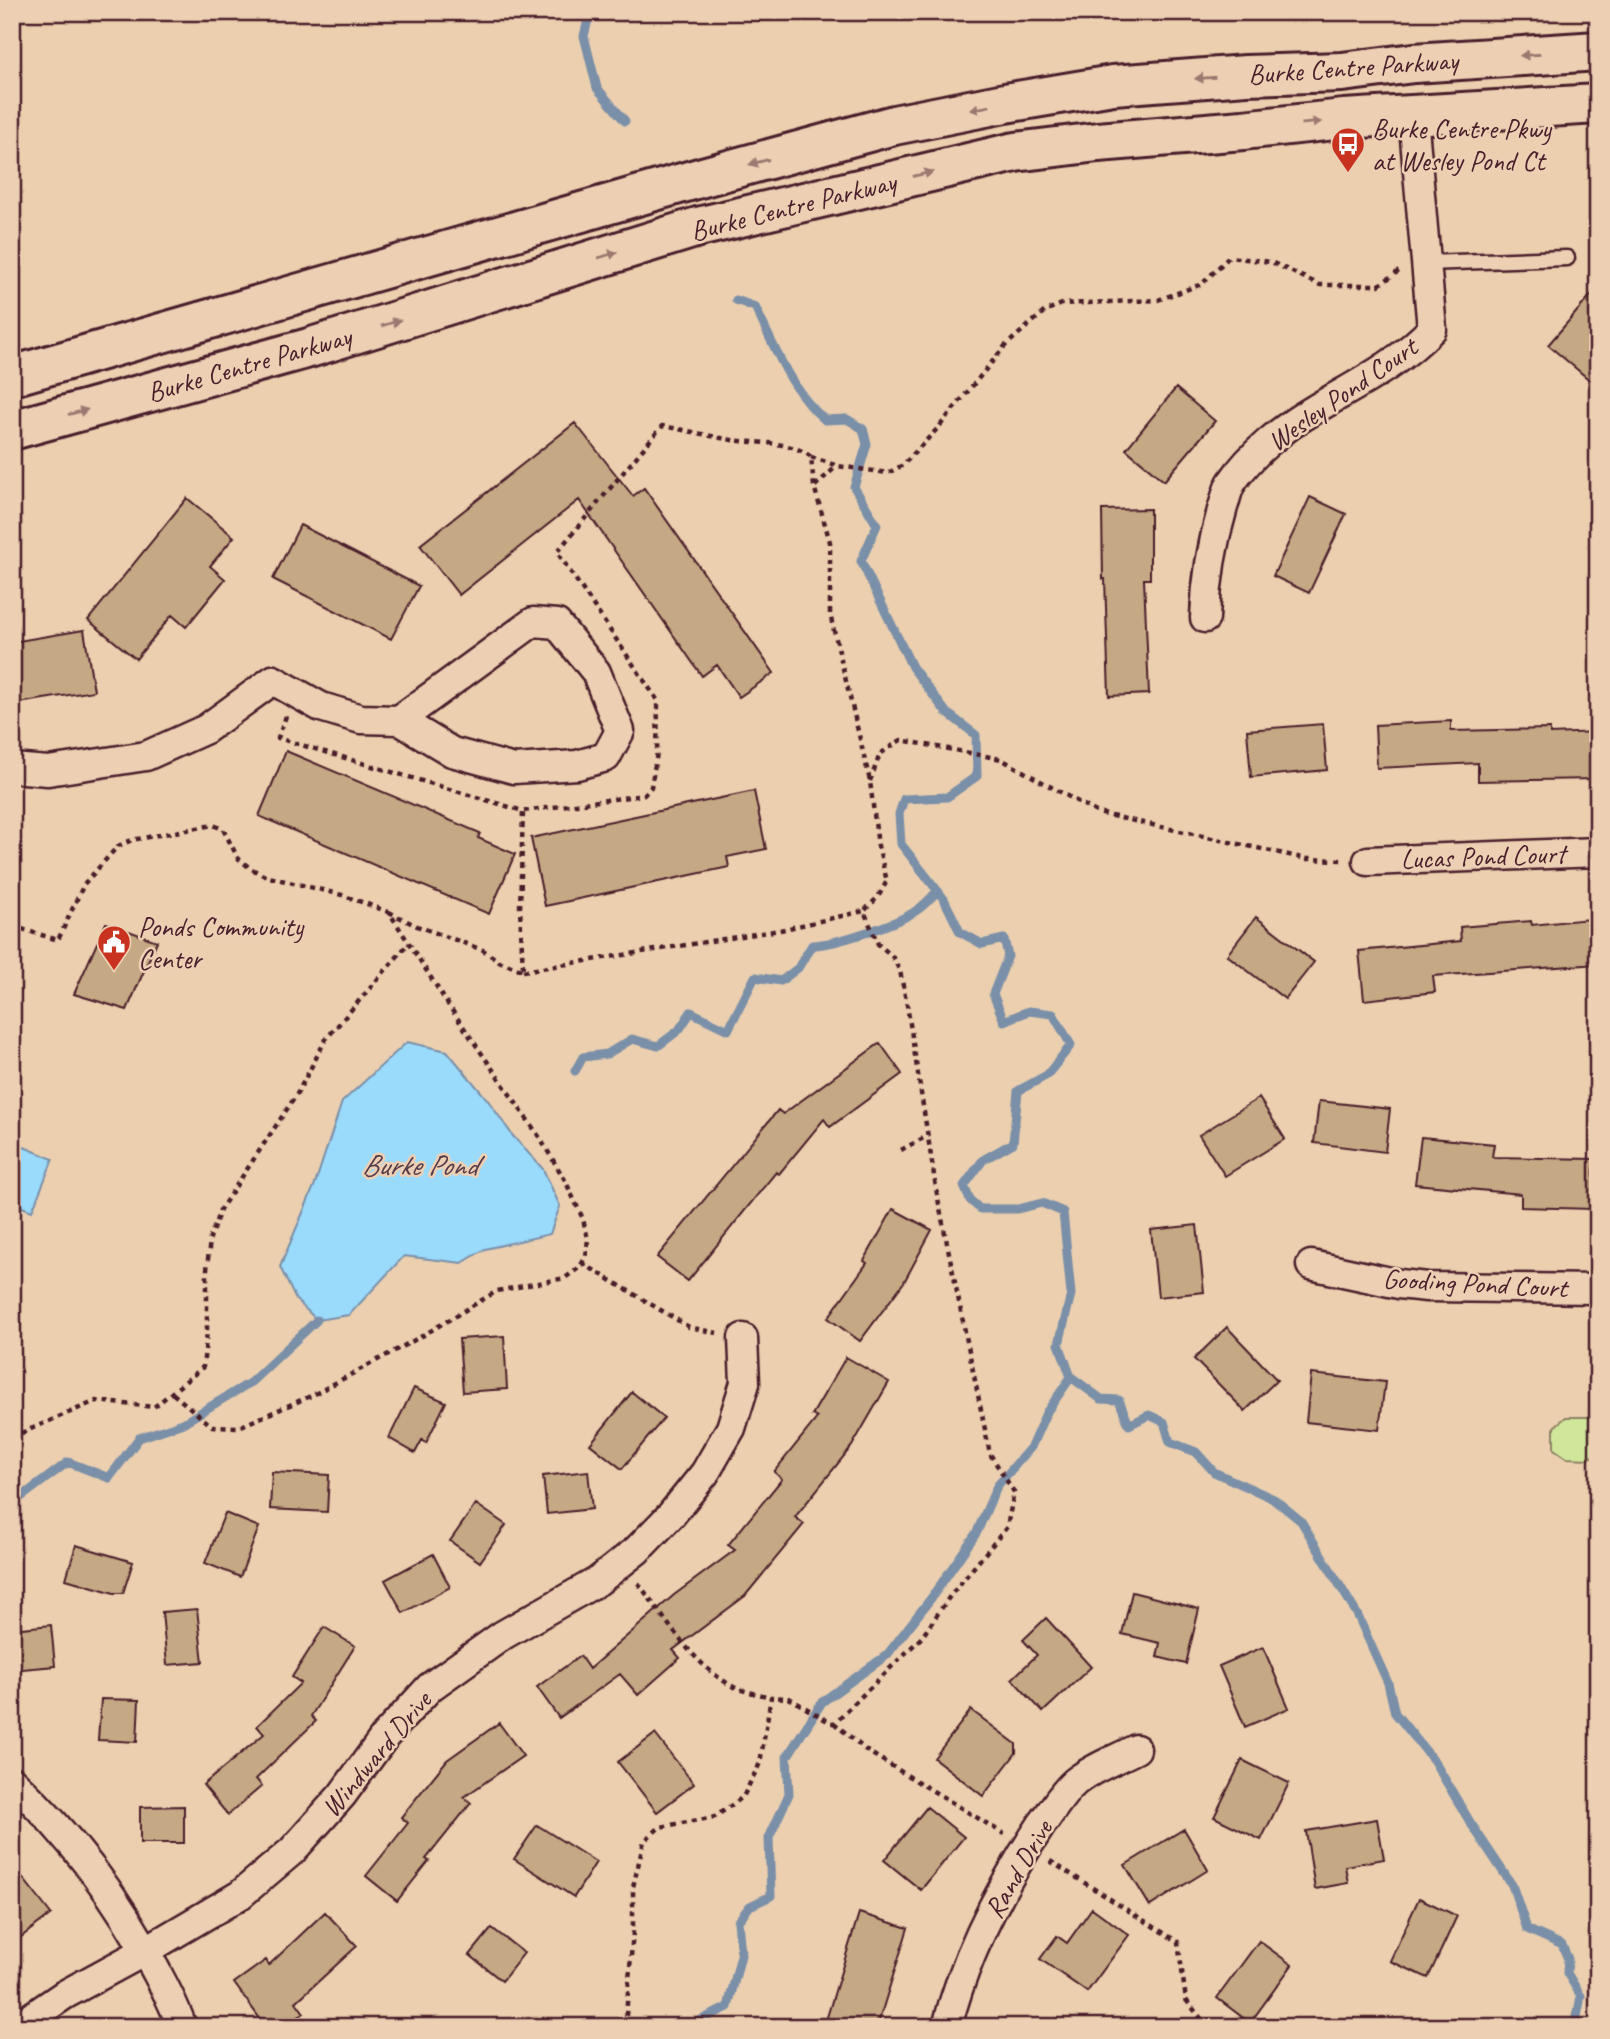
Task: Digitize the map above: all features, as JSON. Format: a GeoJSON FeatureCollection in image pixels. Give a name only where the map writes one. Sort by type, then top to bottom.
{"type":"FeatureCollection","features":[{"type":"Feature","properties":{"kind":"main road","name":"Burke Centre Parkway"},"geometry":{"type":"LineString","coordinates":[[12,376],[703,177],[894,125],[1112,85],[1246,75],[1342,72],[1414,63],[1598,51]]}},
{"type":"Feature","properties":{"kind":"main road","name":"Burke Centre Parkway"},"geometry":{"type":"LineString","coordinates":[[12,430],[309,348],[698,227],[1015,152],[1344,119],[1598,104]]}},
{"type":"Feature","properties":{"kind":"street","name":"Wesley Pond Court"},"geometry":{"type":"LineString","coordinates":[[1205,618],[1206,578],[1217,526],[1231,483],[1273,439],[1310,412],[1358,386],[1413,349],[1432,330],[1413,116]]}},
{"type":"Feature","properties":{"kind":"street"},"geometry":{"type":"LineString","coordinates":[[12,768],[48,771],[146,757],[206,729],[273,680],[321,707],[361,719],[398,720],[452,752],[514,769],[577,765],[607,757],[620,731],[596,672],[557,624],[533,622],[398,720]]}},
{"type":"Feature","properties":{"kind":"street","name":"Lucas Pond Court"},"geometry":{"type":"LineString","coordinates":[[1368,860],[1598,852]]}},
{"type":"Feature","properties":{"kind":"street","name":"Gooding Pond Court"},"geometry":{"type":"LineString","coordinates":[[1311,1265],[1399,1284],[1427,1287],[1598,1289]]}},
{"type":"Feature","properties":{"kind":"street","name":"Windward Drive"},"geometry":{"type":"LineString","coordinates":[[17,2027],[64,1996],[240,1895],[292,1851],[342,1796],[385,1736],[430,1688],[477,1652],[579,1592],[621,1562],[671,1515],[705,1473],[731,1428],[745,1382],[743,1338]]}},
{"type":"Feature","properties":{"kind":"street","name":"Rand Drive"},"geometry":{"type":"LineString","coordinates":[[947,2027],[970,1958],[999,1896],[1027,1847],[1064,1793],[1078,1780],[1136,1749]]}},
{"type":"Feature","properties":{"kind":"street"},"geometry":{"type":"LineString","coordinates":[[12,1781],[47,1813],[108,1889],[145,1951],[182,2027]]}},
{"type":"Feature","properties":{"kind":"lane"},"geometry":{"type":"LineString","coordinates":[[1427,269],[1567,258]]}},
{"type":"Feature","properties":{"kind":"path"},"geometry":{"type":"LineString","coordinates":[[295,692],[278,738],[523,811],[644,795],[650,787],[657,753],[658,701],[557,552],[662,426],[735,440],[787,446],[838,466],[888,473],[903,465],[938,428],[1005,346],[1045,311],[1062,304],[1158,300],[1202,284],[1229,257],[1271,262],[1320,285],[1379,285],[1401,270],[1427,269]]}},
{"type":"Feature","properties":{"kind":"path"},"geometry":{"type":"LineString","coordinates":[[12,926],[58,940],[84,884],[118,846],[132,840],[213,825],[223,829],[238,858],[265,876],[342,895],[389,912],[427,930],[483,950],[499,961],[523,971],[780,930],[864,911],[878,897],[887,881],[878,846],[870,781],[830,614],[830,541],[814,486],[811,457]]}},
{"type":"Feature","properties":{"kind":"path"},"geometry":{"type":"LineString","coordinates":[[814,486],[838,466]]}},
{"type":"Feature","properties":{"kind":"path"},"geometry":{"type":"LineString","coordinates":[[870,781],[880,754],[901,740],[1001,759],[1098,813],[1307,859],[1368,860]]}},
{"type":"Feature","properties":{"kind":"path"},"geometry":{"type":"LineString","coordinates":[[523,811],[520,908],[523,971]]}},
{"type":"Feature","properties":{"kind":"path"},"geometry":{"type":"LineString","coordinates":[[621,1562],[687,1649],[710,1672],[736,1688],[771,1697],[789,1698],[834,1723],[922,1637],[950,1596],[1007,1527],[1014,1492],[990,1454],[937,1194],[900,971],[892,956],[878,944],[864,911]]}},
{"type":"Feature","properties":{"kind":"path"},"geometry":{"type":"LineString","coordinates":[[172,1393],[212,1426],[239,1427],[313,1395],[422,1336],[497,1291],[565,1278],[580,1267],[586,1256],[588,1239],[583,1219],[565,1180],[519,1105],[449,1006],[389,912]]}},
{"type":"Feature","properties":{"kind":"path"},"geometry":{"type":"LineString","coordinates":[[12,1437],[96,1401],[155,1407],[203,1367],[210,1238],[220,1210],[297,1094],[326,1039],[409,943]]}},
{"type":"Feature","properties":{"kind":"path"},"geometry":{"type":"LineString","coordinates":[[901,1150],[929,1135]]}},
{"type":"Feature","properties":{"kind":"path"},"geometry":{"type":"LineString","coordinates":[[582,1263],[690,1327],[743,1338]]}},
{"type":"Feature","properties":{"kind":"path"},"geometry":{"type":"LineString","coordinates":[[625,2027],[633,1932],[633,1887],[644,1842],[660,1827],[715,1817],[743,1797],[761,1763],[771,1697]]}},
{"type":"Feature","properties":{"kind":"green space"},"geometry":{"type":"Polygon","coordinates":[[[1566,1417],[1589,1417],[1598,1423],[1598,1451],[1589,1459],[1567,1458],[1554,1449],[1554,1427],[1566,1417]]]}},
{"type":"Feature","properties":{"kind":"water","name":"Burke Pond"},"geometry":{"type":"Polygon","coordinates":[[[407,1042],[447,1051],[487,1099],[513,1136],[543,1169],[560,1206],[550,1234],[485,1249],[462,1263],[404,1256],[349,1315],[317,1320],[296,1300],[280,1267],[315,1184],[342,1102],[407,1042]]]}},
{"type":"Feature","properties":{"kind":"water"},"geometry":{"type":"Polygon","coordinates":[[[12,1142],[53,1159],[32,1211],[12,1203],[12,1142]]]}},
{"type":"Feature","properties":{"kind":"building"},"geometry":{"type":"Polygon","coordinates":[[[1598,287],[1598,387],[1548,345],[1598,287]]]}},
{"type":"Feature","properties":{"kind":"building"},"geometry":{"type":"Polygon","coordinates":[[[1176,388],[1215,421],[1164,481],[1126,449],[1176,388]]]}},
{"type":"Feature","properties":{"kind":"building"},"geometry":{"type":"Polygon","coordinates":[[[575,423],[633,496],[644,488],[774,673],[739,697],[717,665],[702,676],[579,500],[459,595],[420,545],[575,423]]]}},
{"type":"Feature","properties":{"kind":"building"},"geometry":{"type":"Polygon","coordinates":[[[1310,497],[1346,514],[1309,593],[1273,576],[1310,497]]]}},
{"type":"Feature","properties":{"kind":"building"},"geometry":{"type":"Polygon","coordinates":[[[187,498],[234,537],[210,566],[225,579],[186,627],[172,615],[136,659],[88,620],[187,498]]]}},
{"type":"Feature","properties":{"kind":"building"},"geometry":{"type":"Polygon","coordinates":[[[1150,509],[1150,579],[1144,579],[1149,694],[1109,696],[1102,510],[1150,509]]]}},
{"type":"Feature","properties":{"kind":"building"},"geometry":{"type":"Polygon","coordinates":[[[300,525],[419,586],[391,639],[273,579],[300,525]]]}},
{"type":"Feature","properties":{"kind":"building"},"geometry":{"type":"Polygon","coordinates":[[[84,630],[94,691],[12,704],[12,642],[84,630]]]}},
{"type":"Feature","properties":{"kind":"building"},"geometry":{"type":"Polygon","coordinates":[[[1451,721],[1451,731],[1550,729],[1550,734],[1598,732],[1598,779],[1478,781],[1478,763],[1377,768],[1375,725],[1451,721]]]}},
{"type":"Feature","properties":{"kind":"building"},"geometry":{"type":"Polygon","coordinates":[[[1323,724],[1327,770],[1251,777],[1247,730],[1323,724]]]}},
{"type":"Feature","properties":{"kind":"building"},"geometry":{"type":"Polygon","coordinates":[[[286,751],[480,833],[478,838],[515,854],[489,914],[259,816],[286,751]]]}},
{"type":"Feature","properties":{"kind":"building"},"geometry":{"type":"Polygon","coordinates":[[[754,791],[766,849],[727,857],[729,867],[545,906],[531,838],[754,791]]]}},
{"type":"Feature","properties":{"kind":"building"},"geometry":{"type":"Polygon","coordinates":[[[1256,917],[1314,962],[1285,999],[1227,955],[1256,917]]]}},
{"type":"Feature","properties":{"kind":"building"},"geometry":{"type":"Polygon","coordinates":[[[1598,918],[1598,964],[1433,976],[1435,992],[1364,1000],[1359,951],[1461,941],[1460,927],[1531,921],[1532,925],[1598,918]]]}},
{"type":"Feature","properties":{"kind":"building","name":"Ponds Community Center"},"geometry":{"type":"Polygon","coordinates":[[[106,923],[157,941],[127,1010],[74,994],[106,923]]]}},
{"type":"Feature","properties":{"kind":"building"},"geometry":{"type":"Polygon","coordinates":[[[880,1043],[902,1074],[830,1127],[824,1119],[779,1174],[776,1172],[688,1281],[657,1257],[778,1110],[783,1114],[880,1043]]]}},
{"type":"Feature","properties":{"kind":"building"},"geometry":{"type":"Polygon","coordinates":[[[1259,1098],[1285,1139],[1225,1176],[1199,1135],[1259,1098]]]}},
{"type":"Feature","properties":{"kind":"building"},"geometry":{"type":"Polygon","coordinates":[[[1319,1101],[1390,1109],[1385,1152],[1314,1143],[1319,1101]]]}},
{"type":"Feature","properties":{"kind":"building"},"geometry":{"type":"Polygon","coordinates":[[[1421,1137],[1494,1144],[1492,1157],[1594,1159],[1593,1209],[1521,1207],[1521,1194],[1415,1184],[1421,1137]]]}},
{"type":"Feature","properties":{"kind":"building"},"geometry":{"type":"Polygon","coordinates":[[[893,1209],[932,1230],[904,1282],[860,1341],[828,1318],[867,1263],[864,1261],[893,1209]]]}},
{"type":"Feature","properties":{"kind":"building"},"geometry":{"type":"Polygon","coordinates":[[[1197,1225],[1204,1292],[1158,1297],[1151,1230],[1197,1225]]]}},
{"type":"Feature","properties":{"kind":"building"},"geometry":{"type":"Polygon","coordinates":[[[1227,1327],[1277,1380],[1245,1411],[1194,1359],[1227,1327]]]}},
{"type":"Feature","properties":{"kind":"building"},"geometry":{"type":"Polygon","coordinates":[[[504,1336],[507,1389],[463,1392],[459,1339],[504,1336]]]}},
{"type":"Feature","properties":{"kind":"building"},"geometry":{"type":"Polygon","coordinates":[[[846,1357],[889,1382],[852,1446],[795,1517],[804,1524],[745,1596],[673,1650],[680,1658],[638,1695],[620,1674],[559,1718],[537,1687],[580,1656],[589,1669],[674,1595],[735,1550],[728,1545],[782,1479],[774,1472],[817,1418],[812,1415],[846,1357]]]}},
{"type":"Feature","properties":{"kind":"building"},"geometry":{"type":"Polygon","coordinates":[[[1311,1374],[1385,1382],[1379,1430],[1306,1422],[1311,1374]]]}},
{"type":"Feature","properties":{"kind":"building"},"geometry":{"type":"Polygon","coordinates":[[[414,1388],[446,1402],[426,1443],[422,1440],[415,1453],[389,1438],[414,1388]]]}},
{"type":"Feature","properties":{"kind":"building"},"geometry":{"type":"Polygon","coordinates":[[[632,1392],[664,1418],[622,1469],[590,1444],[632,1392]]]}},
{"type":"Feature","properties":{"kind":"building"},"geometry":{"type":"Polygon","coordinates":[[[588,1471],[592,1509],[547,1514],[543,1476],[588,1471]]]}},
{"type":"Feature","properties":{"kind":"building"},"geometry":{"type":"Polygon","coordinates":[[[272,1472],[329,1475],[327,1512],[270,1509],[272,1472]]]}},
{"type":"Feature","properties":{"kind":"building"},"geometry":{"type":"Polygon","coordinates":[[[476,1504],[506,1525],[480,1562],[450,1541],[476,1504]]]}},
{"type":"Feature","properties":{"kind":"building"},"geometry":{"type":"Polygon","coordinates":[[[225,1513],[259,1527],[240,1577],[205,1563],[225,1513]]]}},
{"type":"Feature","properties":{"kind":"building"},"geometry":{"type":"Polygon","coordinates":[[[76,1545],[133,1562],[123,1593],[114,1593],[66,1579],[76,1545]]]}},
{"type":"Feature","properties":{"kind":"building"},"geometry":{"type":"Polygon","coordinates":[[[433,1554],[450,1587],[403,1613],[385,1580],[433,1554]]]}},
{"type":"Feature","properties":{"kind":"building"},"geometry":{"type":"Polygon","coordinates":[[[1132,1592],[1199,1609],[1186,1664],[1157,1657],[1160,1643],[1122,1634],[1132,1592]]]}},
{"type":"Feature","properties":{"kind":"building"},"geometry":{"type":"Polygon","coordinates":[[[197,1609],[203,1662],[167,1665],[162,1612],[197,1609]]]}},
{"type":"Feature","properties":{"kind":"building"},"geometry":{"type":"Polygon","coordinates":[[[1046,1618],[1091,1667],[1043,1712],[1012,1679],[1037,1655],[1023,1640],[1046,1618]]]}},
{"type":"Feature","properties":{"kind":"building"},"geometry":{"type":"Polygon","coordinates":[[[51,1625],[55,1666],[12,1670],[12,1629],[51,1625]]]}},
{"type":"Feature","properties":{"kind":"building"},"geometry":{"type":"Polygon","coordinates":[[[324,1627],[355,1646],[311,1716],[316,1721],[256,1779],[262,1786],[228,1815],[203,1785],[264,1734],[257,1726],[301,1683],[292,1677],[324,1627]]]}},
{"type":"Feature","properties":{"kind":"building"},"geometry":{"type":"Polygon","coordinates":[[[1263,1647],[1289,1708],[1245,1727],[1219,1666],[1263,1647]]]}},
{"type":"Feature","properties":{"kind":"building"},"geometry":{"type":"Polygon","coordinates":[[[101,1699],[139,1700],[137,1742],[98,1740],[101,1699]]]}},
{"type":"Feature","properties":{"kind":"building"},"geometry":{"type":"Polygon","coordinates":[[[971,1710],[1016,1744],[1016,1753],[983,1796],[934,1758],[971,1710]]]}},
{"type":"Feature","properties":{"kind":"building"},"geometry":{"type":"Polygon","coordinates":[[[499,1723],[523,1756],[464,1797],[471,1803],[426,1859],[429,1861],[397,1901],[366,1876],[408,1823],[401,1817],[447,1760],[499,1723]]]}},
{"type":"Feature","properties":{"kind":"building"},"geometry":{"type":"Polygon","coordinates":[[[655,1734],[694,1784],[657,1812],[618,1762],[655,1734]]]}},
{"type":"Feature","properties":{"kind":"building"},"geometry":{"type":"Polygon","coordinates":[[[1242,1760],[1289,1783],[1261,1840],[1214,1817],[1242,1760]]]}},
{"type":"Feature","properties":{"kind":"building"},"geometry":{"type":"Polygon","coordinates":[[[184,1806],[184,1843],[140,1843],[140,1807],[184,1806]]]}},
{"type":"Feature","properties":{"kind":"building"},"geometry":{"type":"Polygon","coordinates":[[[927,1807],[964,1837],[921,1890],[884,1860],[927,1807]]]}},
{"type":"Feature","properties":{"kind":"building"},"geometry":{"type":"Polygon","coordinates":[[[1377,1819],[1384,1859],[1345,1866],[1348,1883],[1315,1889],[1306,1831],[1377,1819]]]}},
{"type":"Feature","properties":{"kind":"building"},"geometry":{"type":"Polygon","coordinates":[[[537,1825],[596,1862],[574,1897],[514,1859],[537,1825]]]}},
{"type":"Feature","properties":{"kind":"building"},"geometry":{"type":"Polygon","coordinates":[[[1184,1829],[1208,1870],[1150,1906],[1125,1865],[1184,1829]]]}},
{"type":"Feature","properties":{"kind":"building"},"geometry":{"type":"Polygon","coordinates":[[[12,1864],[51,1914],[12,1944],[12,1864]]]}},
{"type":"Feature","properties":{"kind":"building"},"geometry":{"type":"Polygon","coordinates":[[[1419,1898],[1457,1916],[1428,1978],[1390,1961],[1419,1898]]]}},
{"type":"Feature","properties":{"kind":"building"},"geometry":{"type":"Polygon","coordinates":[[[1092,1908],[1129,1935],[1087,1992],[1040,1959],[1057,1936],[1067,1943],[1092,1908]]]}},
{"type":"Feature","properties":{"kind":"building"},"geometry":{"type":"Polygon","coordinates":[[[325,1912],[357,1946],[296,2002],[304,2013],[284,2027],[266,2027],[234,1983],[266,1960],[269,1965],[325,1912]]]}},
{"type":"Feature","properties":{"kind":"building"},"geometry":{"type":"Polygon","coordinates":[[[859,1913],[908,1928],[877,2027],[824,2027],[859,1913]]]}},
{"type":"Feature","properties":{"kind":"building"},"geometry":{"type":"Polygon","coordinates":[[[492,1928],[524,1953],[502,1981],[470,1955],[492,1928]]]}},
{"type":"Feature","properties":{"kind":"building"},"geometry":{"type":"Polygon","coordinates":[[[1259,1941],[1292,1965],[1250,2023],[1217,1998],[1259,1941]]]}},
{"type":"Feature","properties":{"kind":"waterway"},"geometry":{"type":"LineString","coordinates":[[590,12],[584,36],[597,88],[625,121]]}},
{"type":"Feature","properties":{"kind":"waterway"},"geometry":{"type":"LineString","coordinates":[[736,300],[755,307],[784,367],[813,409],[825,420],[847,419],[863,429],[867,444],[854,487],[877,525],[861,561],[912,667],[946,712],[976,735],[977,776],[947,797],[904,799],[899,814],[901,844],[944,899],[960,932],[982,944],[1004,939],[1008,956],[993,994],[1004,1021],[1029,1011],[1053,1014],[1071,1045],[1047,1075],[1018,1091],[1013,1143],[983,1160],[964,1186],[970,1200],[980,1209],[1018,1209],[1042,1203],[1063,1212],[1071,1294],[1059,1344],[1071,1377],[1101,1399],[1119,1400],[1129,1425],[1149,1415],[1164,1422],[1170,1442],[1196,1452],[1214,1472],[1274,1499],[1301,1521],[1357,1614],[1388,1683],[1395,1713],[1434,1761],[1512,1885],[1527,1929],[1562,1945],[1568,1959],[1567,1973],[1581,1996],[1575,2027]]}},
{"type":"Feature","properties":{"kind":"waterway"},"geometry":{"type":"LineString","coordinates":[[575,1071],[583,1057],[607,1054],[632,1039],[658,1046],[679,1030],[691,1012],[728,1030],[755,977],[781,981],[798,968],[812,945],[850,937],[897,921],[920,908],[938,891]]}},
{"type":"Feature","properties":{"kind":"waterway"},"geometry":{"type":"LineString","coordinates":[[12,1504],[68,1462],[109,1478],[139,1438],[183,1423],[251,1382],[317,1320]]}},
{"type":"Feature","properties":{"kind":"waterway"},"geometry":{"type":"LineString","coordinates":[[694,2027],[701,2020],[728,2007],[741,1955],[738,1921],[750,1906],[771,1896],[769,1838],[789,1794],[787,1757],[822,1702],[887,1655],[932,1597],[977,1532],[997,1486],[1031,1447],[1046,1413],[1071,1377]]}},
{"type":"Feature","properties":{"kind":"place","name":"Burke Centre Pkwy at Wesley Pond Ct"},"geometry":{"type":"Point","coordinates":[1348,174]}},
{"type":"Feature","properties":{"kind":"place","name":"Ponds Community Center"},"geometry":{"type":"Point","coordinates":[114,972]}}]}
